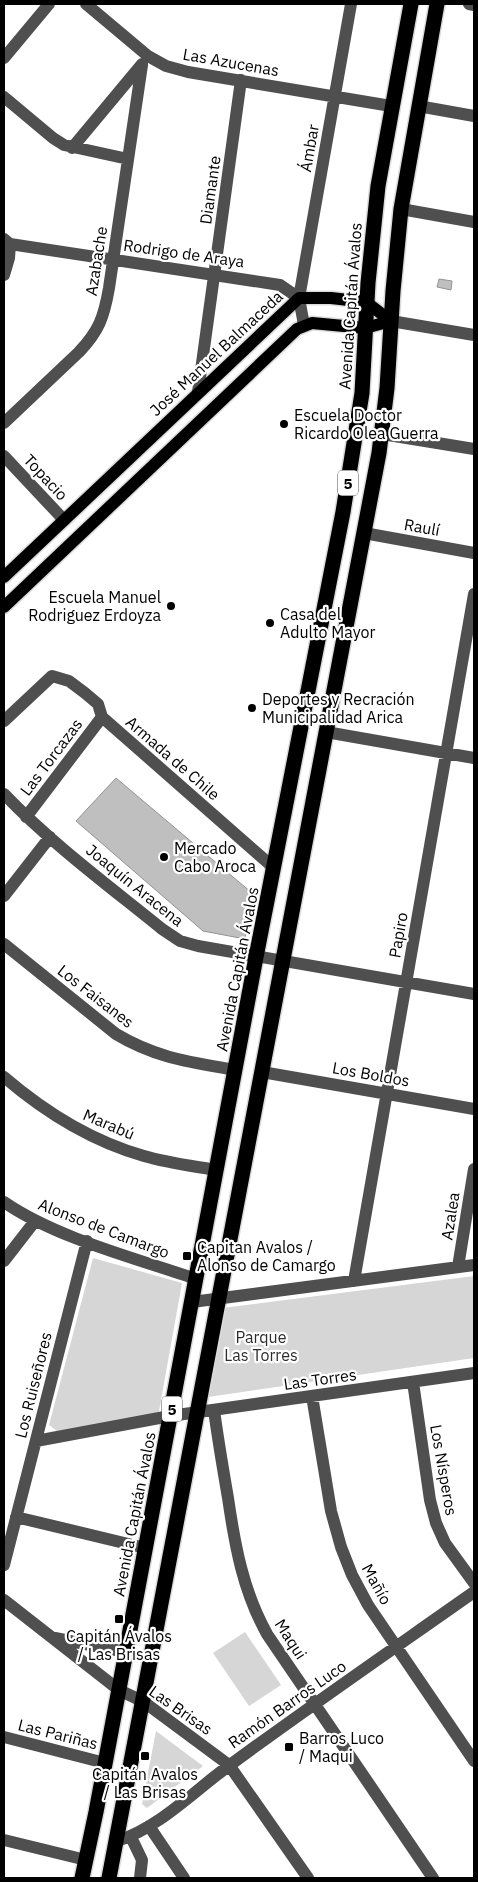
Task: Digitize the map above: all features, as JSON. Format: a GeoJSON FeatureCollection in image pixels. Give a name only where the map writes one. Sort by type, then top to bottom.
{"type":"FeatureCollection","features":[{"type":"Feature","properties":{"kind":"highway","name":"Avenida Capitán Ávalos"},"geometry":{"type":"LineString","coordinates":[[82,1878],[353,455],[362,393],[366,302],[377,194],[411,4]]}},
{"type":"Feature","properties":{"kind":"highway","name":"5"},"geometry":{"type":"LineString","coordinates":[[109,1878],[124,1839],[144,1702],[382,434],[401,209],[418,106],[438,4]]}},
{"type":"Feature","properties":{"kind":"main road","name":"José Manuel Balmaceda"},"geometry":{"type":"LineString","coordinates":[[4,577],[299,298],[330,298],[366,302],[392,321]]}},
{"type":"Feature","properties":{"kind":"main road"},"geometry":{"type":"LineString","coordinates":[[4,607],[292,334],[312,322],[365,328],[392,321]]}},
{"type":"Feature","properties":{"kind":"street"},"geometry":{"type":"LineString","coordinates":[[4,58],[49,4]]}},
{"type":"Feature","properties":{"kind":"street","name":"Las Azucenas"},"geometry":{"type":"LineString","coordinates":[[86,4],[145,61],[175,69],[392,106]]}},
{"type":"Feature","properties":{"kind":"street","name":"Ámbar"},"geometry":{"type":"LineString","coordinates":[[299,298],[350,4]]}},
{"type":"Feature","properties":{"kind":"street"},"geometry":{"type":"LineString","coordinates":[[469,4],[474,5]]}},
{"type":"Feature","properties":{"kind":"street"},"geometry":{"type":"LineString","coordinates":[[72,148],[145,61]]}},
{"type":"Feature","properties":{"kind":"street","name":"Azabache"},"geometry":{"type":"LineString","coordinates":[[4,423],[79,352],[96,332],[105,309],[145,61]]}},
{"type":"Feature","properties":{"kind":"street","name":"Diamante"},"geometry":{"type":"LineString","coordinates":[[198,392],[241,80]]}},
{"type":"Feature","properties":{"kind":"street"},"geometry":{"type":"LineString","coordinates":[[4,97],[58,142],[72,148],[128,159]]}},
{"type":"Feature","properties":{"kind":"street"},"geometry":{"type":"LineString","coordinates":[[418,106],[474,116]]}},
{"type":"Feature","properties":{"kind":"street"},"geometry":{"type":"LineString","coordinates":[[401,209],[474,222]]}},
{"type":"Feature","properties":{"kind":"street"},"geometry":{"type":"LineString","coordinates":[[4,275],[9,258],[7,242]]}},
{"type":"Feature","properties":{"kind":"street","name":"Rodrigo de Araya"},"geometry":{"type":"LineString","coordinates":[[7,242],[273,283],[286,288],[299,298]]}},
{"type":"Feature","properties":{"kind":"street"},"geometry":{"type":"LineString","coordinates":[[299,298],[304,326]]}},
{"type":"Feature","properties":{"kind":"street"},"geometry":{"type":"LineString","coordinates":[[392,321],[474,335]]}},
{"type":"Feature","properties":{"kind":"street"},"geometry":{"type":"LineString","coordinates":[[382,434],[474,450]]}},
{"type":"Feature","properties":{"kind":"street","name":"Topacio"},"geometry":{"type":"LineString","coordinates":[[4,456],[64,520]]}},
{"type":"Feature","properties":{"kind":"street","name":"Raulí"},"geometry":{"type":"LineString","coordinates":[[364,533],[474,552]]}},
{"type":"Feature","properties":{"kind":"street","name":"Papiro"},"geometry":{"type":"LineString","coordinates":[[354,1281],[474,594]]}},
{"type":"Feature","properties":{"kind":"street","name":"Armada de Chile"},"geometry":{"type":"LineString","coordinates":[[4,721],[52,676],[69,682],[98,704],[102,717],[274,868]]}},
{"type":"Feature","properties":{"kind":"street","name":"Las Torcazas"},"geometry":{"type":"LineString","coordinates":[[26,816],[102,717]]}},
{"type":"Feature","properties":{"kind":"street"},"geometry":{"type":"LineString","coordinates":[[326,732],[474,758]]}},
{"type":"Feature","properties":{"kind":"street","name":"Joaquín Aracena"},"geometry":{"type":"LineString","coordinates":[[4,794],[50,837],[169,935],[188,944],[474,994]]}},
{"type":"Feature","properties":{"kind":"street"},"geometry":{"type":"LineString","coordinates":[[4,896],[50,837]]}},
{"type":"Feature","properties":{"kind":"street","name":"Los Faisanes"},"geometry":{"type":"LineString","coordinates":[[4,944],[116,1034],[130,1043],[167,1058],[235,1070]]}},
{"type":"Feature","properties":{"kind":"street","name":"Los Boldos"},"geometry":{"type":"LineString","coordinates":[[262,1072],[474,1109]]}},
{"type":"Feature","properties":{"kind":"street","name":"Marabú"},"geometry":{"type":"LineString","coordinates":[[4,1077],[45,1110],[94,1137],[145,1156],[216,1170]]}},
{"type":"Feature","properties":{"kind":"street","name":"Azalea"},"geometry":{"type":"LineString","coordinates":[[458,1267],[474,1169]]}},
{"type":"Feature","properties":{"kind":"street","name":"Alonso de Camargo"},"geometry":{"type":"LineString","coordinates":[[4,1202],[35,1221],[87,1242],[196,1279]]}},
{"type":"Feature","properties":{"kind":"street"},"geometry":{"type":"LineString","coordinates":[[4,1261],[35,1221]]}},
{"type":"Feature","properties":{"kind":"street","name":"Los Ruiseñores"},"geometry":{"type":"LineString","coordinates":[[4,1565],[87,1242]]}},
{"type":"Feature","properties":{"kind":"street"},"geometry":{"type":"LineString","coordinates":[[192,1302],[474,1265]]}},
{"type":"Feature","properties":{"kind":"street","name":"Las Torres"},"geometry":{"type":"LineString","coordinates":[[36,1441],[170,1416],[474,1373]]}},
{"type":"Feature","properties":{"kind":"street","name":"Los Nísperos"},"geometry":{"type":"LineString","coordinates":[[413,1382],[430,1500],[436,1523],[445,1543],[474,1582]]}},
{"type":"Feature","properties":{"kind":"street","name":"Mañío"},"geometry":{"type":"LineString","coordinates":[[312,1396],[331,1511],[341,1547],[360,1592],[474,1761]]}},
{"type":"Feature","properties":{"kind":"street","name":"Maqui"},"geometry":{"type":"LineString","coordinates":[[214,1410],[235,1543],[244,1584],[256,1613],[268,1634],[433,1878]]}},
{"type":"Feature","properties":{"kind":"street"},"geometry":{"type":"LineString","coordinates":[[16,1517],[145,1548]]}},
{"type":"Feature","properties":{"kind":"street","name":"Ramón Barros Luco"},"geometry":{"type":"LineString","coordinates":[[124,1839],[149,1826],[229,1765],[474,1592]]}},
{"type":"Feature","properties":{"kind":"street","name":"Las Brisas"},"geometry":{"type":"LineString","coordinates":[[4,1600],[119,1690],[144,1702],[229,1765],[308,1878]]}},
{"type":"Feature","properties":{"kind":"street","name":"Las Brisas"},"geometry":{"type":"LineString","coordinates":[[51,1637],[126,1652]]}},
{"type":"Feature","properties":{"kind":"street","name":"Las Pariñas"},"geometry":{"type":"LineString","coordinates":[[4,1737],[105,1763]]}},
{"type":"Feature","properties":{"kind":"street"},"geometry":{"type":"LineString","coordinates":[[149,1826],[184,1878]]}},
{"type":"Feature","properties":{"kind":"street"},"geometry":{"type":"LineString","coordinates":[[124,1839],[142,1860],[140,1878]]}},
{"type":"Feature","properties":{"kind":"street"},"geometry":{"type":"LineString","coordinates":[[4,1840],[86,1860]]}},
{"type":"Feature","properties":{"kind":"green space"},"geometry":{"type":"Polygon","coordinates":[[[93,1258],[182,1283],[158,1417],[57,1431],[49,1425],[93,1258]]]}},
{"type":"Feature","properties":{"kind":"green space","name":"Parque Las Torres"},"geometry":{"type":"Polygon","coordinates":[[[474,1276],[474,1358],[208,1397],[223,1308],[474,1276]]]}},
{"type":"Feature","properties":{"kind":"green space"},"geometry":{"type":"Polygon","coordinates":[[[245,1632],[281,1685],[249,1706],[213,1653],[245,1632]]]}},
{"type":"Feature","properties":{"kind":"green space"},"geometry":{"type":"Polygon","coordinates":[[[156,1731],[203,1766],[147,1808],[142,1804],[156,1731]]]}},
{"type":"Feature","properties":{"kind":"building"},"geometry":{"type":"Polygon","coordinates":[[[439,279],[452,281],[451,290],[437,287],[439,279]]]}},
{"type":"Feature","properties":{"kind":"building","name":"Mercado Cabo Aroca"},"geometry":{"type":"Polygon","coordinates":[[[116,778],[252,893],[245,939],[203,931],[76,821],[116,778]]]}},
{"type":"Feature","properties":{"kind":"place","name":"Escuela Doctor Ricardo Olea Guerra"},"geometry":{"type":"Point","coordinates":[284,424]}},
{"type":"Feature","properties":{"kind":"place","name":"Escuela Manuel Rodriguez Erdoyza"},"geometry":{"type":"Point","coordinates":[171,606]}},
{"type":"Feature","properties":{"kind":"place","name":"Casa del Adulto Mayor"},"geometry":{"type":"Point","coordinates":[270,623]}},
{"type":"Feature","properties":{"kind":"place","name":"Deportes y Recración Municipalidad Arica"},"geometry":{"type":"Point","coordinates":[252,708]}},
{"type":"Feature","properties":{"kind":"place","name":"Mercado Cabo Aroca"},"geometry":{"type":"Point","coordinates":[164,857]}},
{"type":"Feature","properties":{"kind":"place","name":"Capitan Avalos / Alonso de Camargo"},"geometry":{"type":"Point","coordinates":[187,1256]}},
{"type":"Feature","properties":{"kind":"place","name":"Capitán Ávalos / Las Brisas"},"geometry":{"type":"Point","coordinates":[119,1619]}},
{"type":"Feature","properties":{"kind":"place","name":"Barros Luco / Maqui"},"geometry":{"type":"Point","coordinates":[289,1747]}},
{"type":"Feature","properties":{"kind":"place","name":"Capitán Avalos / Las Brisas"},"geometry":{"type":"Point","coordinates":[145,1756]}}]}
